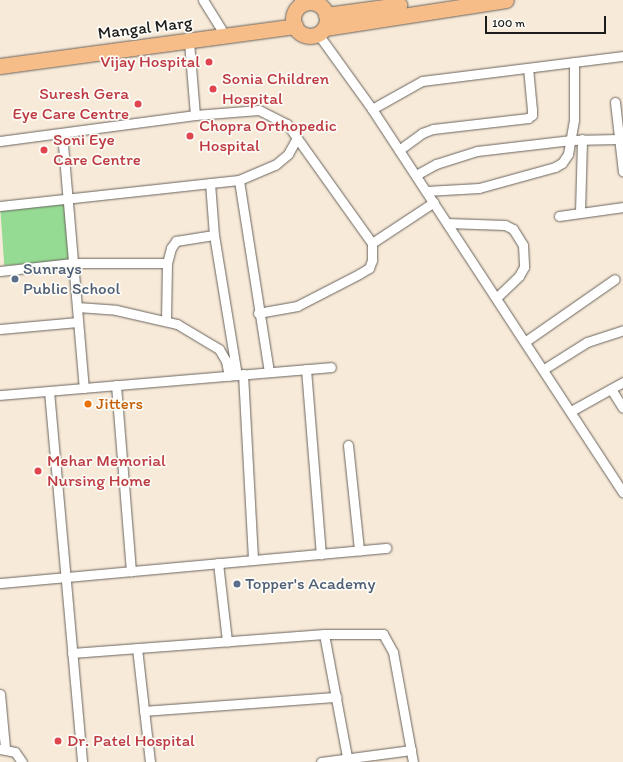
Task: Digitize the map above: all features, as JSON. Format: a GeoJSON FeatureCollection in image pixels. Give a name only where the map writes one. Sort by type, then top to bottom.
{"type":"FeatureCollection","features":[{"type":"Feature","properties":{"kind":"main road"},"geometry":{"type":"LineString","coordinates":[[323,25],[319,5],[304,2],[295,12],[295,22],[306,35],[323,25],[370,4],[433,0]]}},
{"type":"Feature","properties":{"kind":"main road"},"geometry":{"type":"LineString","coordinates":[[323,25],[506,0]]}},
{"type":"Feature","properties":{"kind":"main road","name":"Mangal Marg"},"geometry":{"type":"LineString","coordinates":[[0,59],[221,29],[295,22]]}},
{"type":"Feature","properties":{"kind":"main road","name":"Mangal Marg"},"geometry":{"type":"LineString","coordinates":[[0,66],[189,42],[295,22]]}},
{"type":"Feature","properties":{"kind":"street"},"geometry":{"type":"LineString","coordinates":[[203,0],[221,29]]}},
{"type":"Feature","properties":{"kind":"street"},"geometry":{"type":"LineString","coordinates":[[323,25],[372,109],[526,341],[623,492]]}},
{"type":"Feature","properties":{"kind":"street"},"geometry":{"type":"LineString","coordinates":[[189,42],[195,115]]}},
{"type":"Feature","properties":{"kind":"street"},"geometry":{"type":"LineString","coordinates":[[372,109],[422,80],[623,56]]}},
{"type":"Feature","properties":{"kind":"street"},"geometry":{"type":"LineString","coordinates":[[426,191],[479,188],[555,167],[568,154],[571,140],[575,106],[574,62]]}},
{"type":"Feature","properties":{"kind":"street"},"geometry":{"type":"LineString","coordinates":[[399,150],[422,133],[433,129],[528,118],[532,110],[528,68]]}},
{"type":"Feature","properties":{"kind":"street"},"geometry":{"type":"LineString","coordinates":[[615,102],[623,172]]}},
{"type":"Feature","properties":{"kind":"street"},"geometry":{"type":"LineString","coordinates":[[0,141],[195,115],[259,110],[287,124],[372,243],[372,260],[369,268],[360,274],[298,306],[258,313]]}},
{"type":"Feature","properties":{"kind":"street"},"geometry":{"type":"LineString","coordinates":[[62,133],[84,388]]}},
{"type":"Feature","properties":{"kind":"street"},"geometry":{"type":"LineString","coordinates":[[0,206],[239,180],[263,172],[274,165],[288,154],[297,138]]}},
{"type":"Feature","properties":{"kind":"street"},"geometry":{"type":"LineString","coordinates":[[580,212],[582,139]]}},
{"type":"Feature","properties":{"kind":"street"},"geometry":{"type":"LineString","coordinates":[[416,175],[441,162],[477,151],[582,139],[619,139]]}},
{"type":"Feature","properties":{"kind":"street"},"geometry":{"type":"LineString","coordinates":[[239,180],[258,313],[269,372]]}},
{"type":"Feature","properties":{"kind":"street"},"geometry":{"type":"LineString","coordinates":[[210,183],[214,235],[236,375],[253,560]]}},
{"type":"Feature","properties":{"kind":"street"},"geometry":{"type":"LineString","coordinates":[[372,243],[434,202]]}},
{"type":"Feature","properties":{"kind":"street"},"geometry":{"type":"LineString","coordinates":[[559,216],[623,207]]}},
{"type":"Feature","properties":{"kind":"street"},"geometry":{"type":"LineString","coordinates":[[447,223],[505,226],[513,229],[523,245],[524,267],[519,276],[497,297]]}},
{"type":"Feature","properties":{"kind":"street"},"geometry":{"type":"LineString","coordinates":[[166,320],[167,263],[172,244],[176,241],[214,235]]}},
{"type":"Feature","properties":{"kind":"street"},"geometry":{"type":"LineString","coordinates":[[0,271],[73,263],[167,263]]}},
{"type":"Feature","properties":{"kind":"street"},"geometry":{"type":"LineString","coordinates":[[526,341],[615,279]]}},
{"type":"Feature","properties":{"kind":"street"},"geometry":{"type":"LineString","coordinates":[[77,307],[116,310],[166,320],[219,349],[236,375]]}},
{"type":"Feature","properties":{"kind":"street"},"geometry":{"type":"LineString","coordinates":[[0,329],[78,322]]}},
{"type":"Feature","properties":{"kind":"street"},"geometry":{"type":"LineString","coordinates":[[544,369],[587,342],[623,330]]}},
{"type":"Feature","properties":{"kind":"street"},"geometry":{"type":"LineString","coordinates":[[0,395],[331,367]]}},
{"type":"Feature","properties":{"kind":"street"},"geometry":{"type":"LineString","coordinates":[[306,369],[321,554]]}},
{"type":"Feature","properties":{"kind":"street"},"geometry":{"type":"LineString","coordinates":[[571,411],[623,382]]}},
{"type":"Feature","properties":{"kind":"street"},"geometry":{"type":"LineString","coordinates":[[116,385],[131,571]]}},
{"type":"Feature","properties":{"kind":"street"},"geometry":{"type":"LineString","coordinates":[[611,388],[623,408]]}},
{"type":"Feature","properties":{"kind":"street"},"geometry":{"type":"LineString","coordinates":[[49,391],[66,577],[79,762]]}},
{"type":"Feature","properties":{"kind":"street"},"geometry":{"type":"LineString","coordinates":[[348,445],[359,550]]}},
{"type":"Feature","properties":{"kind":"street"},"geometry":{"type":"LineString","coordinates":[[0,583],[386,548]]}},
{"type":"Feature","properties":{"kind":"street"},"geometry":{"type":"LineString","coordinates":[[218,563],[227,641]]}},
{"type":"Feature","properties":{"kind":"street"},"geometry":{"type":"LineString","coordinates":[[72,653],[324,634],[374,632],[383,634],[388,640],[395,660],[413,762]]}},
{"type":"Feature","properties":{"kind":"street"},"geometry":{"type":"LineString","coordinates":[[324,634],[348,761]]}},
{"type":"Feature","properties":{"kind":"street"},"geometry":{"type":"LineString","coordinates":[[137,648],[150,762]]}},
{"type":"Feature","properties":{"kind":"street"},"geometry":{"type":"LineString","coordinates":[[0,694],[2,749],[15,752],[22,762]]}},
{"type":"Feature","properties":{"kind":"street"},"geometry":{"type":"LineString","coordinates":[[144,711],[336,697]]}},
{"type":"Feature","properties":{"kind":"street"},"geometry":{"type":"LineString","coordinates":[[322,762],[348,761],[411,750]]}},
{"type":"Feature","properties":{"kind":"green space"},"geometry":{"type":"Polygon","coordinates":[[[65,202],[69,261],[4,265],[0,207],[65,202]]]}},
{"type":"Feature","properties":{"kind":"place","name":"Vijay Hospital"},"geometry":{"type":"Point","coordinates":[209,62]}},
{"type":"Feature","properties":{"kind":"place","name":"Sonia Children Hospital"},"geometry":{"type":"Point","coordinates":[213,89]}},
{"type":"Feature","properties":{"kind":"place","name":"Suresh Gera Eye Care Centre"},"geometry":{"type":"Point","coordinates":[138,104]}},
{"type":"Feature","properties":{"kind":"place","name":"Chopra Orthopedic Hospital"},"geometry":{"type":"Point","coordinates":[190,136]}},
{"type":"Feature","properties":{"kind":"place","name":"Soni Eye Care Centre"},"geometry":{"type":"Point","coordinates":[44,150]}},
{"type":"Feature","properties":{"kind":"place","name":"Sunrays Public School"},"geometry":{"type":"Point","coordinates":[15,279]}},
{"type":"Feature","properties":{"kind":"place","name":"Jitters"},"geometry":{"type":"Point","coordinates":[88,404]}},
{"type":"Feature","properties":{"kind":"place","name":"Mehar Memorial Nursing Home"},"geometry":{"type":"Point","coordinates":[38,471]}},
{"type":"Feature","properties":{"kind":"place","name":"Topper's Academy"},"geometry":{"type":"Point","coordinates":[237,584]}},
{"type":"Feature","properties":{"kind":"place","name":"Dr. Patel Hospital"},"geometry":{"type":"Point","coordinates":[58,741]}}]}
